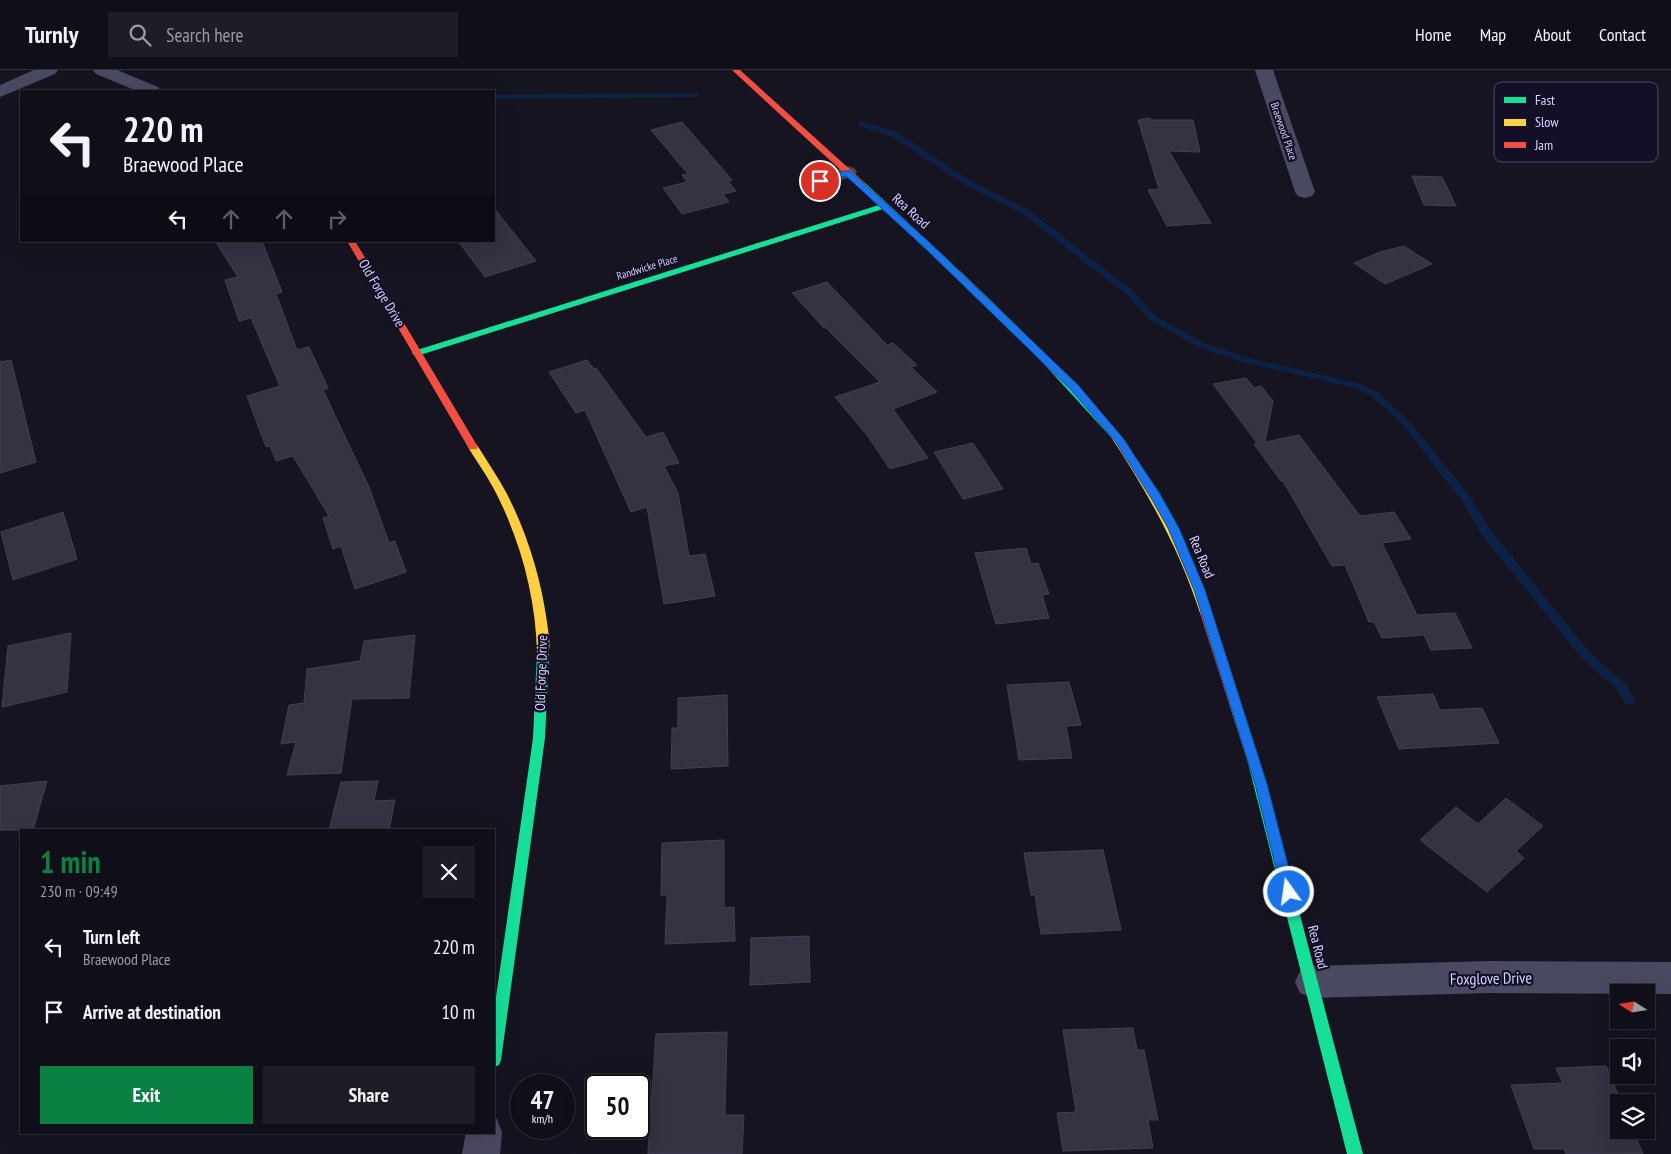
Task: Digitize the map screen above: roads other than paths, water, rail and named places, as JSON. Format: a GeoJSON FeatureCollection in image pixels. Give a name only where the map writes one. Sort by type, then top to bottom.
{"type":"FeatureCollection","features":[{"type":"Feature","properties":{"kind":"street"},"geometry":{"type":"LineString","coordinates":[[0,92],[49,70]]}},
{"type":"Feature","properties":{"kind":"street"},"geometry":{"type":"LineString","coordinates":[[102,70],[150,90]]}},
{"type":"Feature","properties":{"kind":"street","name":"Rea Road"},"geometry":{"type":"LineString","coordinates":[[736,70],[972,288],[1074,388],[1118,439],[1160,504],[1173,528],[1199,590],[1261,784],[1355,1154]]}},
{"type":"Feature","properties":{"kind":"street","name":"Braewood Place"},"geometry":{"type":"LineString","coordinates":[[1264,70],[1305,192]]}},
{"type":"Feature","properties":{"kind":"street"},"geometry":{"type":"LineString","coordinates":[[820,181],[847,172]]}},
{"type":"Feature","properties":{"kind":"street","name":"Randwicke Place"},"geometry":{"type":"LineString","coordinates":[[417,353],[884,206]]}},
{"type":"Feature","properties":{"kind":"street","name":"Old Forge Drive"},"geometry":{"type":"LineString","coordinates":[[352,242],[501,494],[515,526],[536,596],[544,635],[539,738],[495,1053]]}},
{"type":"Feature","properties":{"kind":"street","name":"Foxglove Drive"},"geometry":{"type":"LineString","coordinates":[[1312,982],[1488,977],[1671,978]]}},
{"type":"Feature","properties":{"kind":"street"},"geometry":{"type":"LineString","coordinates":[[481,1154],[484,1134]]}},
{"type":"Feature","properties":{"kind":"waterway"},"geometry":{"type":"LineString","coordinates":[[495,97],[695,95]]}},
{"type":"Feature","properties":{"kind":"waterway"},"geometry":{"type":"LineString","coordinates":[[862,124],[896,135],[968,183],[1024,211],[1129,292],[1153,318],[1201,345],[1246,360],[1354,385],[1373,393],[1406,423],[1466,499],[1485,531],[1587,657],[1622,687],[1629,701]]}}]}
